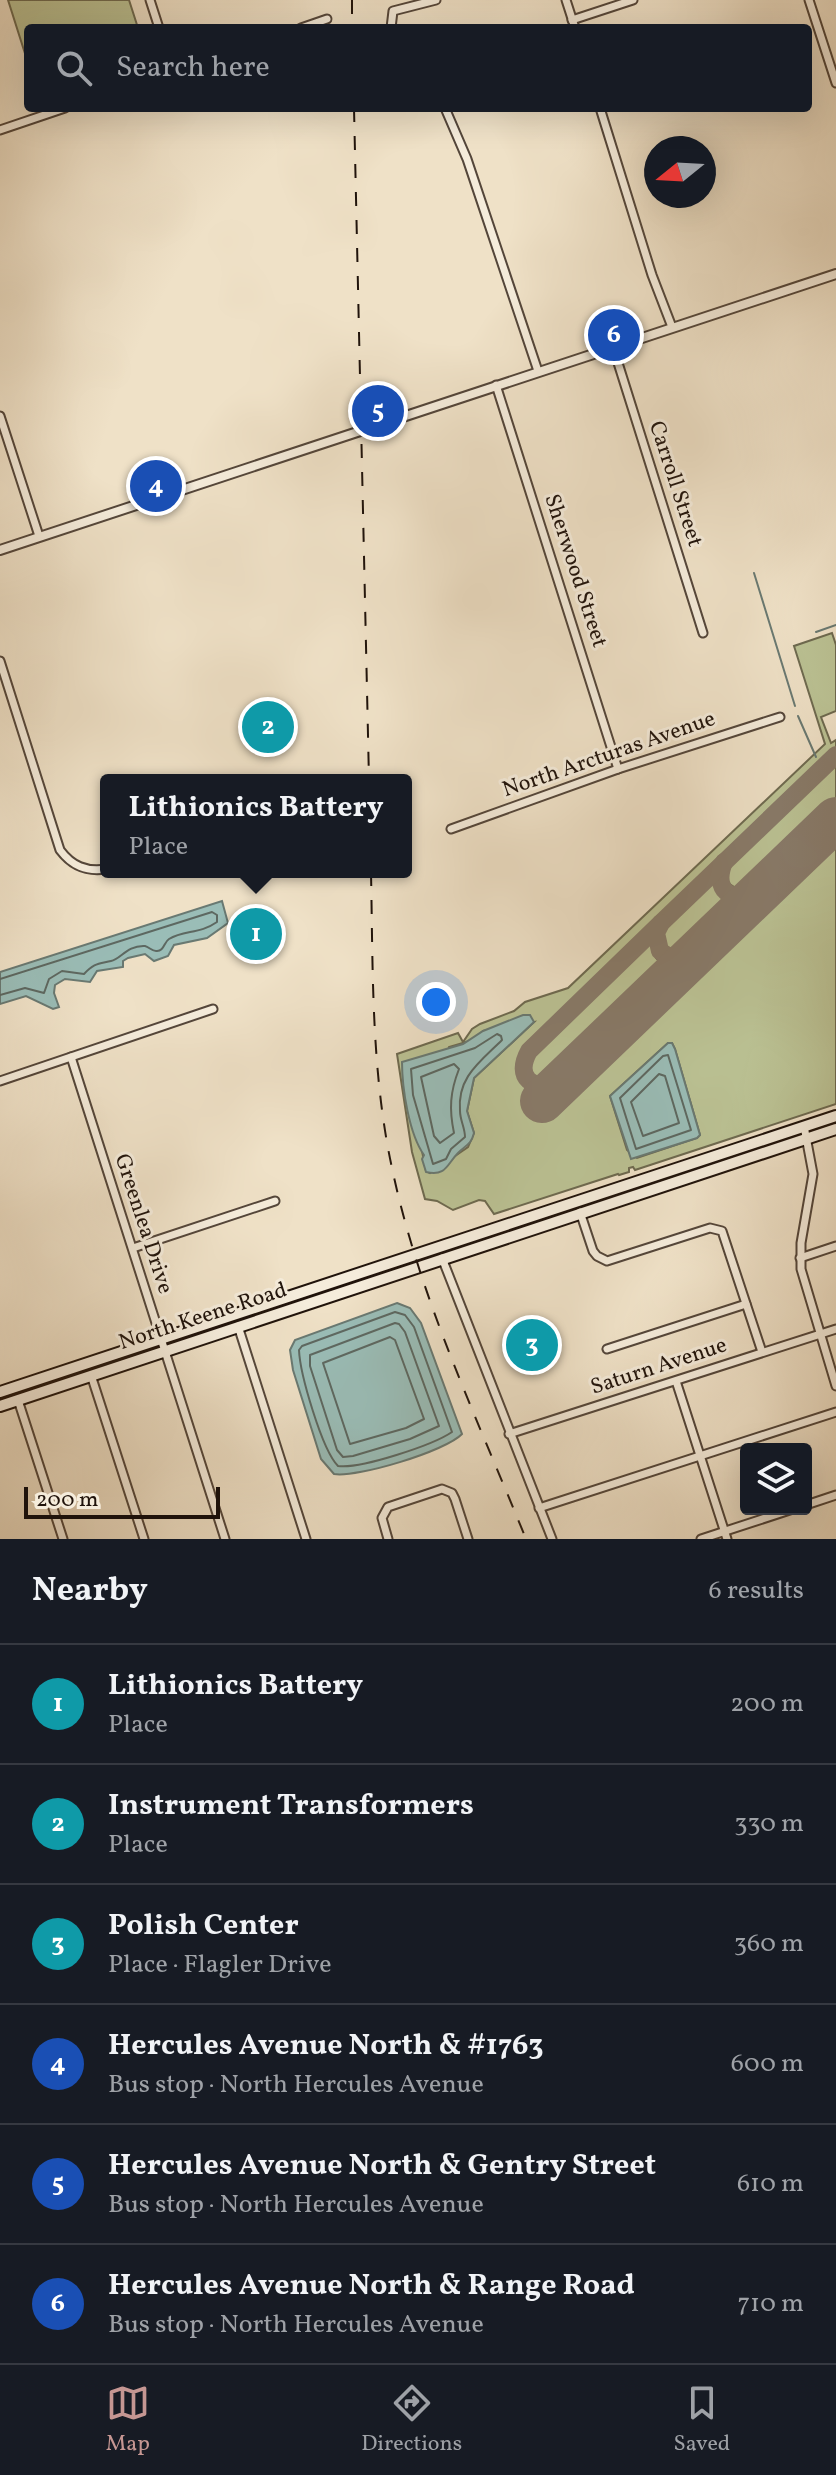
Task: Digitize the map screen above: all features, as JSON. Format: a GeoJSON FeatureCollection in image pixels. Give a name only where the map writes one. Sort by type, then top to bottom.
{"type":"FeatureCollection","features":[{"type":"Feature","properties":{"kind":"main road","name":"North Keene Road"},"geometry":{"type":"LineString","coordinates":[[0,1392],[836,1116]]}},
{"type":"Feature","properties":{"kind":"main road","name":"North Keene Road"},"geometry":{"type":"LineString","coordinates":[[0,1406],[836,1129]]}},
{"type":"Feature","properties":{"kind":"street"},"geometry":{"type":"LineString","coordinates":[[150,0],[158,24]]}},
{"type":"Feature","properties":{"kind":"street"},"geometry":{"type":"LineString","coordinates":[[391,24],[393,11],[436,0]]}},
{"type":"Feature","properties":{"kind":"street"},"geometry":{"type":"LineString","coordinates":[[566,0],[574,24],[633,0]]}},
{"type":"Feature","properties":{"kind":"street"},"geometry":{"type":"LineString","coordinates":[[809,0],[836,82]]}},
{"type":"Feature","properties":{"kind":"street"},"geometry":{"type":"LineString","coordinates":[[313,24],[327,19]]}},
{"type":"Feature","properties":{"kind":"street"},"geometry":{"type":"LineString","coordinates":[[0,130],[53,112]]}},
{"type":"Feature","properties":{"kind":"street"},"geometry":{"type":"LineString","coordinates":[[447,112],[467,159],[538,371]]}},
{"type":"Feature","properties":{"kind":"street"},"geometry":{"type":"LineString","coordinates":[[601,112],[652,275],[672,327]]}},
{"type":"Feature","properties":{"kind":"street"},"geometry":{"type":"LineString","coordinates":[[0,550],[836,274]]}},
{"type":"Feature","properties":{"kind":"street","name":"Carroll Street"},"geometry":{"type":"LineString","coordinates":[[613,347],[703,633]]}},
{"type":"Feature","properties":{"kind":"street","name":"Sherwood Street"},"geometry":{"type":"LineString","coordinates":[[496,385],[618,769]]}},
{"type":"Feature","properties":{"kind":"street"},"geometry":{"type":"LineString","coordinates":[[0,416],[39,536]]}},
{"type":"Feature","properties":{"kind":"street"},"geometry":{"type":"LineString","coordinates":[[0,661],[60,850],[76,865],[100,870]]}},
{"type":"Feature","properties":{"kind":"street","name":"North Arcturas Avenue"},"geometry":{"type":"LineString","coordinates":[[451,829],[618,769],[780,717]]}},
{"type":"Feature","properties":{"kind":"street"},"geometry":{"type":"LineString","coordinates":[[0,1081],[213,1009]]}},
{"type":"Feature","properties":{"kind":"street","name":"Greenlea Drive"},"geometry":{"type":"LineString","coordinates":[[71,1057],[225,1539]]}},
{"type":"Feature","properties":{"kind":"street"},"geometry":{"type":"LineString","coordinates":[[804,1126],[813,1174],[800,1258],[802,1279],[836,1386]]}},
{"type":"Feature","properties":{"kind":"street"},"geometry":{"type":"LineString","coordinates":[[133,1248],[275,1201]]}},
{"type":"Feature","properties":{"kind":"street"},"geometry":{"type":"LineString","coordinates":[[580,1212],[593,1251],[607,1261],[718,1228],[725,1236],[762,1352]]}},
{"type":"Feature","properties":{"kind":"street"},"geometry":{"type":"LineString","coordinates":[[800,1258],[836,1246]]}},
{"type":"Feature","properties":{"kind":"street"},"geometry":{"type":"LineString","coordinates":[[442,1258],[552,1539]]}},
{"type":"Feature","properties":{"kind":"street"},"geometry":{"type":"LineString","coordinates":[[607,1349],[746,1304]]}},
{"type":"Feature","properties":{"kind":"street"},"geometry":{"type":"LineString","coordinates":[[238,1326],[306,1539]]}},
{"type":"Feature","properties":{"kind":"street","name":"Saturn Avenue"},"geometry":{"type":"LineString","coordinates":[[509,1434],[836,1329]]}},
{"type":"Feature","properties":{"kind":"street"},"geometry":{"type":"LineString","coordinates":[[91,1375],[144,1539]]}},
{"type":"Feature","properties":{"kind":"street"},"geometry":{"type":"LineString","coordinates":[[676,1381],[725,1535]]}},
{"type":"Feature","properties":{"kind":"street"},"geometry":{"type":"LineString","coordinates":[[18,1400],[63,1539]]}},
{"type":"Feature","properties":{"kind":"street"},"geometry":{"type":"LineString","coordinates":[[539,1508],[836,1412]]}},
{"type":"Feature","properties":{"kind":"street"},"geometry":{"type":"LineString","coordinates":[[388,1539],[382,1518],[388,1507],[442,1489],[452,1493],[468,1539]]}},
{"type":"Feature","properties":{"kind":"street"},"geometry":{"type":"LineString","coordinates":[[812,1503],[836,1495]]}},
{"type":"Feature","properties":{"kind":"street"},"geometry":{"type":"LineString","coordinates":[[701,1539],[725,1535],[777,1515]]}},
{"type":"Feature","properties":{"kind":"green space"},"geometry":{"type":"Polygon","coordinates":[[[8,0],[129,0],[137,24],[24,24],[24,50],[8,0]]]}},
{"type":"Feature","properties":{"kind":"green space"},"geometry":{"type":"Polygon","coordinates":[[[832,633],[836,645],[836,711],[821,717],[831,743],[836,740],[836,749],[524,1050],[520,1068],[525,1083],[550,1110],[836,834],[836,1104],[635,1170],[629,1168],[629,1172],[494,1214],[485,1201],[479,1200],[453,1210],[437,1201],[425,1199],[412,1152],[397,1054],[458,1033],[463,1042],[480,1024],[514,1011],[525,1002],[568,988],[825,744],[794,646],[832,633]],[[534,1022],[483,1031],[473,1040],[449,1047],[422,1151],[426,1171],[430,1173],[468,1147],[474,1133],[467,1111],[474,1078],[534,1022]],[[668,1043],[610,1096],[627,1150],[637,1158],[700,1135],[675,1049],[672,1043],[668,1043]]]}},
{"type":"Feature","properties":{"kind":"green space"},"geometry":{"type":"Polygon","coordinates":[[[836,761],[836,803],[749,887],[731,885],[725,875],[727,865],[836,761]]]}},
{"type":"Feature","properties":{"kind":"green space"},"geometry":{"type":"Polygon","coordinates":[[[713,879],[717,892],[729,906],[681,951],[669,951],[663,938],[666,929],[680,910],[713,879]]]}},
{"type":"Feature","properties":{"kind":"green space"},"geometry":{"type":"Polygon","coordinates":[[[650,941],[656,958],[665,967],[547,1080],[541,1082],[533,1078],[528,1069],[531,1055],[650,941]]]}},
{"type":"Feature","properties":{"kind":"water"},"geometry":{"type":"Polygon","coordinates":[[[222,901],[228,923],[207,938],[174,945],[168,956],[154,961],[145,954],[128,958],[123,961],[123,967],[97,971],[90,982],[65,979],[55,985],[54,993],[59,1007],[53,1009],[26,996],[0,1004],[0,972],[222,901]]]}},
{"type":"Feature","properties":{"kind":"water"},"geometry":{"type":"Polygon","coordinates":[[[530,1015],[534,1022],[474,1078],[467,1111],[474,1133],[471,1140],[442,1171],[426,1172],[422,1159],[424,1155],[407,1110],[402,1062],[463,1044],[483,1031],[530,1015]]]}},
{"type":"Feature","properties":{"kind":"water"},"geometry":{"type":"Polygon","coordinates":[[[668,1043],[672,1043],[675,1049],[700,1135],[631,1159],[610,1096],[668,1043]]]}},
{"type":"Feature","properties":{"kind":"water"},"geometry":{"type":"Polygon","coordinates":[[[397,1303],[410,1308],[421,1323],[462,1434],[438,1448],[401,1462],[361,1472],[334,1474],[321,1459],[293,1370],[290,1350],[295,1340],[397,1303]]]}},
{"type":"Feature","properties":{"kind":"waterway"},"geometry":{"type":"LineString","coordinates":[[754,573],[795,706]]}},
{"type":"Feature","properties":{"kind":"waterway"},"geometry":{"type":"LineString","coordinates":[[816,632],[836,625]]}},
{"type":"Feature","properties":{"kind":"waterway"},"geometry":{"type":"LineString","coordinates":[[798,716],[816,757]]}},
{"type":"Feature","properties":{"kind":"taxiway"},"geometry":{"type":"LineString","coordinates":[[691,958],[674,960],[660,951],[656,933],[661,923],[836,755]]}},
{"type":"Feature","properties":{"kind":"taxiway"},"geometry":{"type":"LineString","coordinates":[[724,862],[721,880],[726,892],[739,897],[757,894]]}},
{"type":"Feature","properties":{"kind":"taxiway"},"geometry":{"type":"LineString","coordinates":[[559,1084],[541,1086],[529,1080],[524,1069],[529,1051],[661,923]]}},
{"type":"Feature","properties":{"kind":"runway"},"geometry":{"type":"LineString","coordinates":[[542,1101],[836,819]]}},
{"type":"Feature","properties":{"kind":"railway"},"geometry":{"type":"LineString","coordinates":[[352,0],[352,24]]}},
{"type":"Feature","properties":{"kind":"railway"},"geometry":{"type":"LineString","coordinates":[[354,112],[369,774]]}},
{"type":"Feature","properties":{"kind":"railway"},"geometry":{"type":"LineString","coordinates":[[371,878],[377,1058],[392,1168],[433,1310],[526,1539]]}},
{"type":"Feature","properties":{"kind":"place","name":"Hercules Avenue North & Range Road"},"geometry":{"type":"Point","coordinates":[614,335]}},
{"type":"Feature","properties":{"kind":"place","name":"Hercules Avenue North & Gentry Street"},"geometry":{"type":"Point","coordinates":[378,411]}},
{"type":"Feature","properties":{"kind":"place","name":"Hercules Avenue North & #1763"},"geometry":{"type":"Point","coordinates":[156,486]}},
{"type":"Feature","properties":{"kind":"place","name":"Instrument Transformers"},"geometry":{"type":"Point","coordinates":[268,727]}},
{"type":"Feature","properties":{"kind":"place","name":"Lithionics Battery"},"geometry":{"type":"Point","coordinates":[256,934]}},
{"type":"Feature","properties":{"kind":"place","name":"Polish Center"},"geometry":{"type":"Point","coordinates":[532,1345]}}]}
